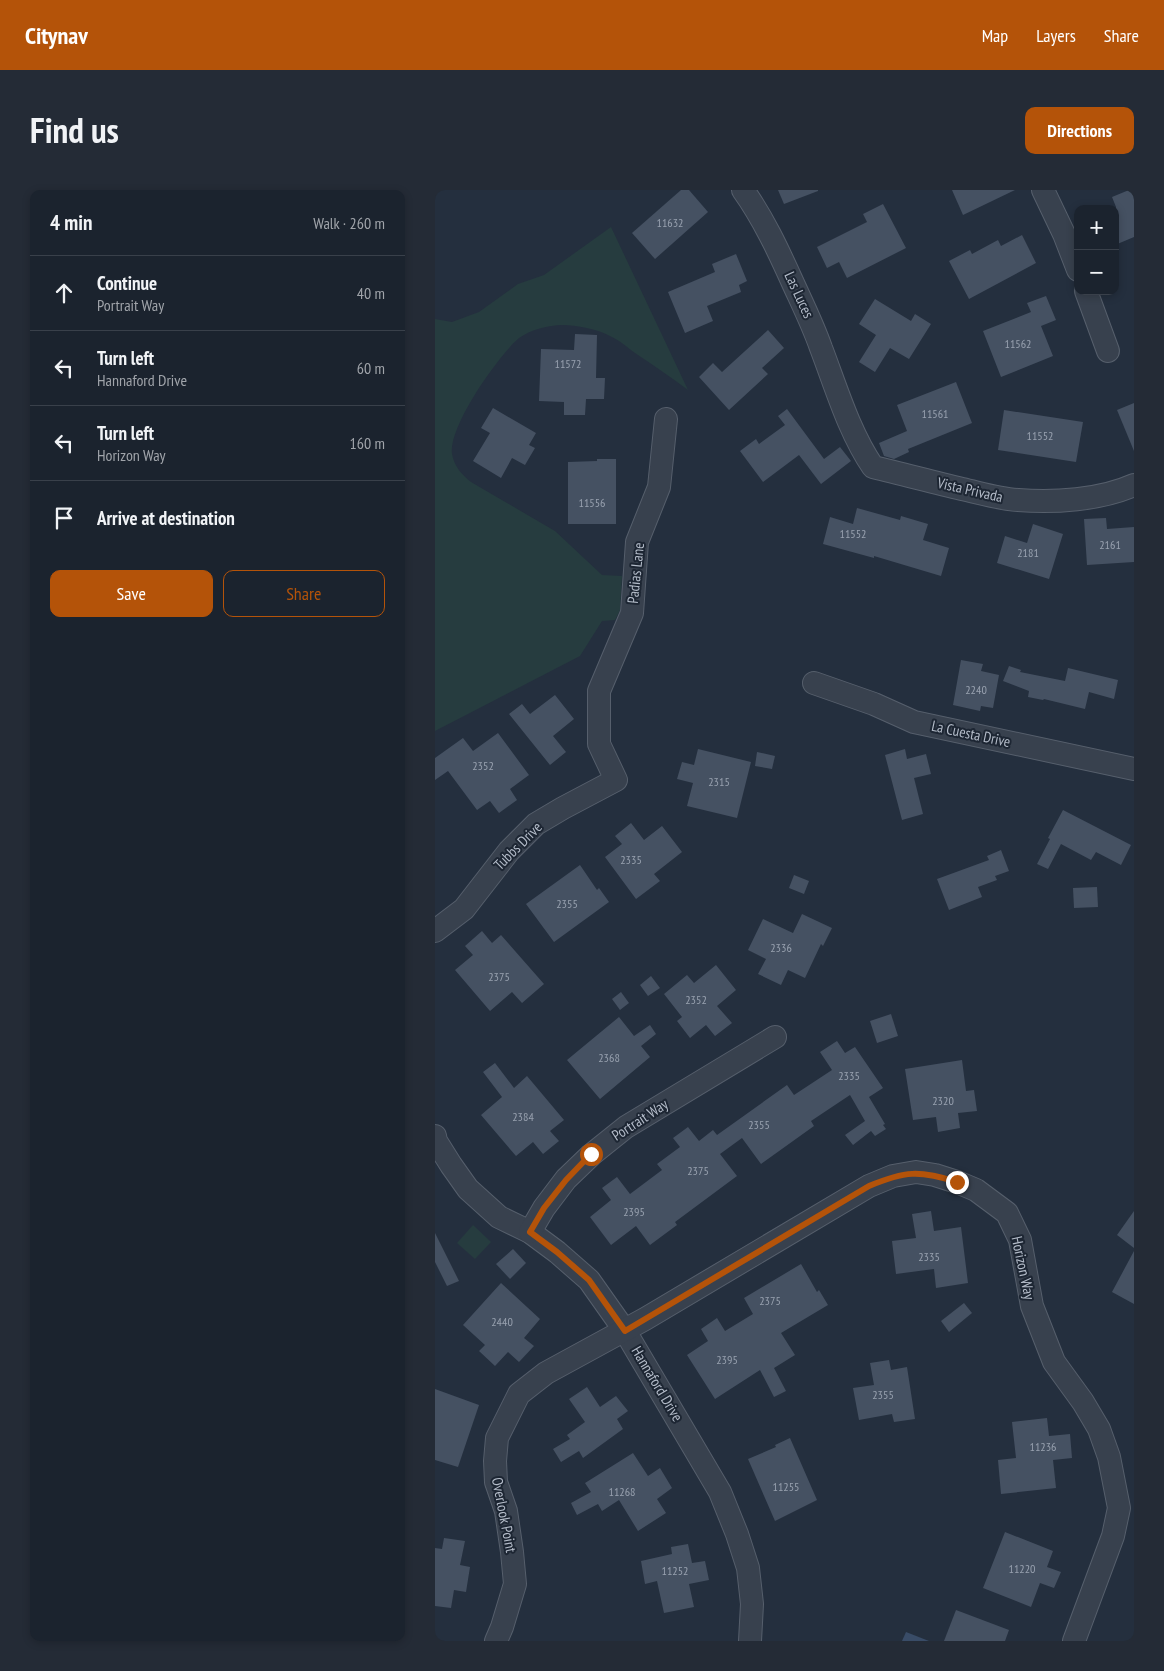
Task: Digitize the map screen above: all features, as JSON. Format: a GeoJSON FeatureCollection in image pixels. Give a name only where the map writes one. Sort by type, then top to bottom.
{"type":"FeatureCollection","features":[{"type":"Feature","properties":{"kind":"street","name":"Las Luces"},"geometry":{"type":"LineString","coordinates":[[743,190],[777,248],[789,273],[815,331],[843,407]]}},
{"type":"Feature","properties":{"kind":"street"},"geometry":{"type":"LineString","coordinates":[[1043,190],[1074,260]]}},
{"type":"Feature","properties":{"kind":"street"},"geometry":{"type":"LineString","coordinates":[[1087,295],[1108,351]]}},
{"type":"Feature","properties":{"kind":"street","name":"Vista Privada"},"geometry":{"type":"LineString","coordinates":[[843,407],[864,454],[873,467],[975,492],[1017,500],[1091,497],[1123,490],[1134,485]]}},
{"type":"Feature","properties":{"kind":"street","name":"Padias Lane"},"geometry":{"type":"LineString","coordinates":[[616,780],[599,744],[599,691],[632,613],[637,542],[659,487],[666,419]]}},
{"type":"Feature","properties":{"kind":"street","name":"La Cuesta Drive"},"geometry":{"type":"LineString","coordinates":[[814,683],[874,704],[914,722],[1134,769]]}},
{"type":"Feature","properties":{"kind":"street","name":"Tubbs Drive"},"geometry":{"type":"LineString","coordinates":[[435,931],[463,909],[509,851],[536,824],[616,780]]}},
{"type":"Feature","properties":{"kind":"street","name":"Portrait Way"},"geometry":{"type":"LineString","coordinates":[[530,1232],[544,1208],[566,1180],[591,1154],[626,1127],[775,1037]]}},
{"type":"Feature","properties":{"kind":"street","name":"Hannaford Drive"},"geometry":{"type":"LineString","coordinates":[[435,1139],[451,1166],[469,1189],[499,1217],[530,1232],[557,1252],[589,1280],[625,1331],[721,1492],[748,1568],[752,1604],[751,1641]]}},
{"type":"Feature","properties":{"kind":"street","name":"Horizon Way"},"geometry":{"type":"LineString","coordinates":[[625,1331],[877,1182],[893,1176],[916,1172],[935,1175],[976,1190],[1007,1213],[1020,1240],[1032,1306],[1054,1362],[1083,1402],[1099,1429],[1109,1457],[1119,1508],[1113,1536],[1074,1641]]}},
{"type":"Feature","properties":{"kind":"street","name":"Overlook Point"},"geometry":{"type":"LineString","coordinates":[[496,1641],[515,1584],[513,1552],[506,1511],[496,1482],[497,1438],[519,1394],[546,1373],[625,1331]]}},
{"type":"Feature","properties":{"kind":"green space"},"geometry":{"type":"Polygon","coordinates":[[[611,227],[688,390],[620,342],[599,331],[568,325],[540,328],[519,338],[488,375],[466,410],[458,427],[453,442],[452,454],[459,470],[471,482],[555,531],[602,575],[622,576],[620,610],[615,620],[602,621],[580,656],[435,731],[435,319],[452,322],[479,312],[518,284],[544,275],[611,227]]]}},
{"type":"Feature","properties":{"kind":"green space"},"geometry":{"type":"Polygon","coordinates":[[[473,1225],[491,1242],[475,1259],[457,1243],[473,1225]]]}},
{"type":"Feature","properties":{"kind":"water"},"geometry":{"type":"Polygon","coordinates":[[[906,1632],[929,1641],[902,1641],[906,1632]]]}},
{"type":"Feature","properties":{"kind":"building"},"geometry":{"type":"Polygon","coordinates":[[[681,190],[689,190],[708,212],[655,259],[632,233],[681,190]]]}},
{"type":"Feature","properties":{"kind":"building"},"geometry":{"type":"Polygon","coordinates":[[[778,190],[818,190],[818,191],[784,204],[778,190]]]}},
{"type":"Feature","properties":{"kind":"building"},"geometry":{"type":"Polygon","coordinates":[[[952,190],[1015,190],[963,215],[952,190]]]}},
{"type":"Feature","properties":{"kind":"building"},"geometry":{"type":"Polygon","coordinates":[[[1129,190],[1134,190],[1134,237],[1119,243],[1119,205],[1115,205],[1112,197],[1129,190]]]}},
{"type":"Feature","properties":{"kind":"building"},"geometry":{"type":"Polygon","coordinates":[[[883,204],[906,248],[847,278],[839,262],[827,268],[817,247],[867,222],[863,214],[883,204]]]}},
{"type":"Feature","properties":{"kind":"building"},"geometry":{"type":"Polygon","coordinates":[[[1022,235],[1036,263],[969,299],[949,261],[970,250],[972,254],[998,240],[1001,246],[1022,235]]]}},
{"type":"Feature","properties":{"kind":"building"},"geometry":{"type":"Polygon","coordinates":[[[736,254],[747,281],[739,285],[741,292],[707,306],[713,321],[685,333],[668,292],[715,272],[712,264],[736,254]]]}},
{"type":"Feature","properties":{"kind":"building"},"geometry":{"type":"Polygon","coordinates":[[[1046,296],[1056,320],[1041,326],[1053,356],[1001,377],[983,331],[1031,312],[1027,303],[1046,296]]]}},
{"type":"Feature","properties":{"kind":"building"},"geometry":{"type":"Polygon","coordinates":[[[875,299],[911,321],[915,314],[931,324],[909,359],[890,348],[875,372],[859,362],[876,335],[859,324],[875,299]]]}},
{"type":"Feature","properties":{"kind":"building"},"geometry":{"type":"Polygon","coordinates":[[[768,330],[784,348],[762,368],[768,374],[729,410],[699,377],[713,363],[722,372],[768,330]]]}},
{"type":"Feature","properties":{"kind":"building"},"geometry":{"type":"Polygon","coordinates":[[[575,334],[597,335],[596,378],[605,378],[604,399],[586,399],[585,415],[564,415],[564,402],[539,401],[541,349],[574,350],[575,334]]]}},
{"type":"Feature","properties":{"kind":"building"},"geometry":{"type":"Polygon","coordinates":[[[956,382],[972,423],[908,449],[909,452],[894,459],[884,456],[879,443],[907,431],[897,405],[956,382]]]}},
{"type":"Feature","properties":{"kind":"building"},"geometry":{"type":"Polygon","coordinates":[[[1134,403],[1134,451],[1117,410],[1134,403]]]}},
{"type":"Feature","properties":{"kind":"building"},"geometry":{"type":"Polygon","coordinates":[[[493,408],[536,433],[529,445],[535,448],[525,465],[512,458],[501,478],[473,461],[490,433],[481,428],[493,408]]]}},
{"type":"Feature","properties":{"kind":"building"},"geometry":{"type":"Polygon","coordinates":[[[787,409],[824,459],[840,447],[851,461],[821,484],[799,455],[763,482],[740,451],[756,439],[759,444],[785,425],[778,416],[787,409]]]}},
{"type":"Feature","properties":{"kind":"building"},"geometry":{"type":"Polygon","coordinates":[[[1004,410],[1083,422],[1076,462],[998,450],[1004,410]]]}},
{"type":"Feature","properties":{"kind":"building"},"geometry":{"type":"Polygon","coordinates":[[[597,459],[616,459],[616,524],[568,524],[568,462],[597,461],[597,459]]]}},
{"type":"Feature","properties":{"kind":"building"},"geometry":{"type":"Polygon","coordinates":[[[857,508],[900,520],[901,516],[928,524],[923,540],[949,548],[941,576],[874,556],[874,558],[823,544],[830,517],[853,524],[857,508]]]}},
{"type":"Feature","properties":{"kind":"building"},"geometry":{"type":"Polygon","coordinates":[[[1106,518],[1107,529],[1134,527],[1134,562],[1087,565],[1084,519],[1106,518]]]}},
{"type":"Feature","properties":{"kind":"building"},"geometry":{"type":"Polygon","coordinates":[[[1033,524],[1063,534],[1049,579],[997,563],[1005,536],[1027,543],[1033,524]]]}},
{"type":"Feature","properties":{"kind":"building"},"geometry":{"type":"Polygon","coordinates":[[[961,660],[983,664],[981,671],[999,675],[993,708],[981,706],[980,711],[953,705],[961,660]]]}},
{"type":"Feature","properties":{"kind":"building"},"geometry":{"type":"Polygon","coordinates":[[[1009,666],[1021,670],[1020,672],[1065,681],[1068,668],[1118,680],[1114,699],[1089,692],[1085,709],[1028,697],[1029,691],[1003,681],[1009,666]]]}},
{"type":"Feature","properties":{"kind":"building"},"geometry":{"type":"Polygon","coordinates":[[[555,695],[574,719],[553,736],[566,752],[550,765],[509,714],[522,704],[530,714],[555,695]]]}},
{"type":"Feature","properties":{"kind":"building"},"geometry":{"type":"Polygon","coordinates":[[[498,733],[529,775],[510,789],[517,800],[499,813],[490,801],[477,810],[448,771],[435,780],[435,758],[463,738],[473,751],[498,733]]]}},
{"type":"Feature","properties":{"kind":"building"},"geometry":{"type":"Polygon","coordinates":[[[698,749],[751,762],[737,818],[687,806],[693,783],[677,779],[682,762],[694,765],[698,749]]]}},
{"type":"Feature","properties":{"kind":"building"},"geometry":{"type":"Polygon","coordinates":[[[905,749],[907,759],[926,754],[931,774],[914,778],[923,814],[902,820],[885,755],[905,749]]]}},
{"type":"Feature","properties":{"kind":"building"},"geometry":{"type":"Polygon","coordinates":[[[757,752],[775,756],[772,769],[755,766],[757,752]]]}},
{"type":"Feature","properties":{"kind":"building"},"geometry":{"type":"Polygon","coordinates":[[[1063,810],[1131,845],[1121,865],[1096,852],[1091,860],[1061,844],[1048,869],[1037,864],[1063,810]]]}},
{"type":"Feature","properties":{"kind":"building"},"geometry":{"type":"Polygon","coordinates":[[[631,823],[644,840],[662,826],[682,852],[654,874],[660,881],[636,899],[605,857],[622,844],[615,836],[631,823]]]}},
{"type":"Feature","properties":{"kind":"building"},"geometry":{"type":"Polygon","coordinates":[[[1001,850],[1009,871],[995,876],[997,880],[978,887],[982,897],[949,910],[937,879],[989,860],[987,856],[1001,850]]]}},
{"type":"Feature","properties":{"kind":"building"},"geometry":{"type":"Polygon","coordinates":[[[580,865],[597,890],[599,888],[609,902],[554,942],[526,904],[580,865]]]}},
{"type":"Feature","properties":{"kind":"building"},"geometry":{"type":"Polygon","coordinates":[[[794,875],[809,881],[804,894],[789,888],[794,875]]]}},
{"type":"Feature","properties":{"kind":"building"},"geometry":{"type":"Polygon","coordinates":[[[1097,887],[1098,907],[1074,908],[1073,888],[1097,887]]]}},
{"type":"Feature","properties":{"kind":"building"},"geometry":{"type":"Polygon","coordinates":[[[802,914],[832,928],[823,946],[821,944],[805,978],[788,970],[781,985],[758,974],[766,959],[748,950],[763,919],[793,933],[802,914]]]}},
{"type":"Feature","properties":{"kind":"building"},"geometry":{"type":"Polygon","coordinates":[[[482,931],[492,943],[501,935],[544,984],[522,1003],[512,992],[490,1011],[455,970],[473,955],[465,946],[482,931]]]}},
{"type":"Feature","properties":{"kind":"building"},"geometry":{"type":"Polygon","coordinates":[[[716,965],[736,990],[717,1006],[732,1023],[715,1036],[706,1025],[690,1038],[677,1021],[682,1017],[664,994],[687,975],[694,983],[716,965]]]}},
{"type":"Feature","properties":{"kind":"building"},"geometry":{"type":"Polygon","coordinates":[[[651,976],[660,988],[648,996],[640,985],[651,976]]]}},
{"type":"Feature","properties":{"kind":"building"},"geometry":{"type":"Polygon","coordinates":[[[621,992],[629,1003],[620,1010],[612,999],[621,992]]]}},
{"type":"Feature","properties":{"kind":"building"},"geometry":{"type":"Polygon","coordinates":[[[891,1014],[898,1036],[877,1043],[870,1021],[891,1014]]]}},
{"type":"Feature","properties":{"kind":"building"},"geometry":{"type":"Polygon","coordinates":[[[619,1017],[634,1036],[650,1025],[656,1034],[641,1046],[650,1057],[600,1099],[567,1060],[619,1017]]]}},
{"type":"Feature","properties":{"kind":"building"},"geometry":{"type":"Polygon","coordinates":[[[837,1041],[845,1053],[855,1047],[883,1088],[869,1097],[886,1129],[875,1136],[871,1131],[853,1145],[845,1135],[865,1121],[850,1095],[811,1121],[814,1126],[761,1164],[742,1138],[720,1154],[737,1176],[675,1222],[677,1225],[650,1245],[636,1226],[611,1245],[590,1217],[611,1200],[602,1188],[617,1177],[630,1194],[662,1170],[657,1164],[680,1147],[673,1138],[688,1127],[699,1141],[713,1130],[717,1135],[787,1085],[794,1095],[832,1070],[820,1052],[837,1041]]]}},
{"type":"Feature","properties":{"kind":"building"},"geometry":{"type":"Polygon","coordinates":[[[962,1060],[966,1091],[974,1090],[977,1111],[958,1113],[960,1128],[938,1132],[936,1117],[913,1120],[905,1069],[962,1060]]]}},
{"type":"Feature","properties":{"kind":"building"},"geometry":{"type":"Polygon","coordinates":[[[495,1063],[514,1088],[527,1076],[564,1120],[550,1131],[559,1141],[543,1154],[533,1142],[516,1156],[481,1115],[502,1097],[483,1072],[495,1063]]]}},
{"type":"Feature","properties":{"kind":"building"},"geometry":{"type":"Polygon","coordinates":[[[931,1211],[934,1231],[961,1227],[968,1283],[936,1288],[934,1269],[896,1274],[892,1241],[916,1238],[912,1214],[931,1211]]]}},
{"type":"Feature","properties":{"kind":"building"},"geometry":{"type":"Polygon","coordinates":[[[1134,1211],[1134,1248],[1117,1235],[1134,1211]]]}},
{"type":"Feature","properties":{"kind":"building"},"geometry":{"type":"Polygon","coordinates":[[[435,1233],[459,1281],[447,1286],[435,1262],[435,1233]]]}},
{"type":"Feature","properties":{"kind":"building"},"geometry":{"type":"Polygon","coordinates":[[[513,1249],[526,1263],[510,1279],[496,1264],[513,1249]]]}},
{"type":"Feature","properties":{"kind":"building"},"geometry":{"type":"Polygon","coordinates":[[[1134,1251],[1134,1304],[1112,1292],[1134,1251]]]}},
{"type":"Feature","properties":{"kind":"building"},"geometry":{"type":"Polygon","coordinates":[[[801,1264],[817,1292],[819,1290],[828,1305],[781,1333],[795,1355],[774,1368],[786,1391],[774,1397],[760,1370],[715,1399],[687,1355],[708,1341],[701,1329],[717,1318],[725,1331],[753,1314],[744,1298],[801,1264]]]}},
{"type":"Feature","properties":{"kind":"building"},"geometry":{"type":"Polygon","coordinates":[[[501,1283],[540,1319],[524,1338],[534,1346],[519,1362],[508,1352],[495,1366],[479,1351],[485,1345],[463,1325],[501,1283]]]}},
{"type":"Feature","properties":{"kind":"building"},"geometry":{"type":"Polygon","coordinates":[[[964,1303],[972,1313],[949,1332],[941,1321],[964,1303]]]}},
{"type":"Feature","properties":{"kind":"building"},"geometry":{"type":"Polygon","coordinates":[[[889,1360],[891,1370],[907,1367],[915,1419],[894,1422],[892,1414],[859,1420],[853,1388],[874,1385],[870,1363],[889,1360]]]}},
{"type":"Feature","properties":{"kind":"building"},"geometry":{"type":"Polygon","coordinates":[[[587,1387],[600,1407],[616,1396],[628,1411],[617,1419],[623,1429],[583,1458],[579,1451],[561,1462],[553,1449],[570,1439],[567,1435],[585,1422],[569,1399],[587,1387]]]}},
{"type":"Feature","properties":{"kind":"building"},"geometry":{"type":"Polygon","coordinates":[[[435,1389],[479,1405],[458,1467],[435,1460],[435,1389]]]}},
{"type":"Feature","properties":{"kind":"building"},"geometry":{"type":"Polygon","coordinates":[[[1047,1418],[1049,1436],[1070,1434],[1072,1458],[1053,1460],[1056,1488],[1001,1494],[998,1460],[1016,1458],[1012,1422],[1047,1418]]]}},
{"type":"Feature","properties":{"kind":"building"},"geometry":{"type":"Polygon","coordinates":[[[790,1438],[817,1500],[775,1521],[748,1459],[776,1447],[775,1445],[790,1438]]]}},
{"type":"Feature","properties":{"kind":"building"},"geometry":{"type":"Polygon","coordinates":[[[633,1453],[648,1476],[660,1468],[672,1488],[657,1499],[666,1513],[638,1531],[619,1500],[602,1511],[598,1504],[577,1515],[571,1503],[591,1492],[585,1483],[633,1453]]]}},
{"type":"Feature","properties":{"kind":"building"},"geometry":{"type":"Polygon","coordinates":[[[1005,1532],[1053,1551],[1047,1567],[1061,1572],[1054,1588],[1040,1583],[1031,1607],[983,1588],[1005,1532]]]}},
{"type":"Feature","properties":{"kind":"building"},"geometry":{"type":"Polygon","coordinates":[[[444,1538],[465,1541],[460,1565],[470,1567],[466,1592],[454,1590],[451,1608],[435,1606],[435,1548],[442,1549],[444,1538]]]}},
{"type":"Feature","properties":{"kind":"building"},"geometry":{"type":"Polygon","coordinates":[[[688,1544],[692,1563],[705,1561],[709,1580],[689,1584],[694,1607],[664,1613],[657,1581],[645,1584],[641,1561],[672,1554],[671,1547],[688,1544]]]}},
{"type":"Feature","properties":{"kind":"building"},"geometry":{"type":"Polygon","coordinates":[[[956,1610],[1009,1630],[1005,1641],[944,1641],[956,1610]]]}},
{"type":"Feature","properties":{"kind":"route"},"geometry":{"type":"LineString","coordinates":[[591,1154],[566,1180],[544,1208],[530,1232],[557,1252],[589,1280],[625,1331],[869,1186],[893,1176],[916,1172],[935,1175],[957,1182]]}}]}
